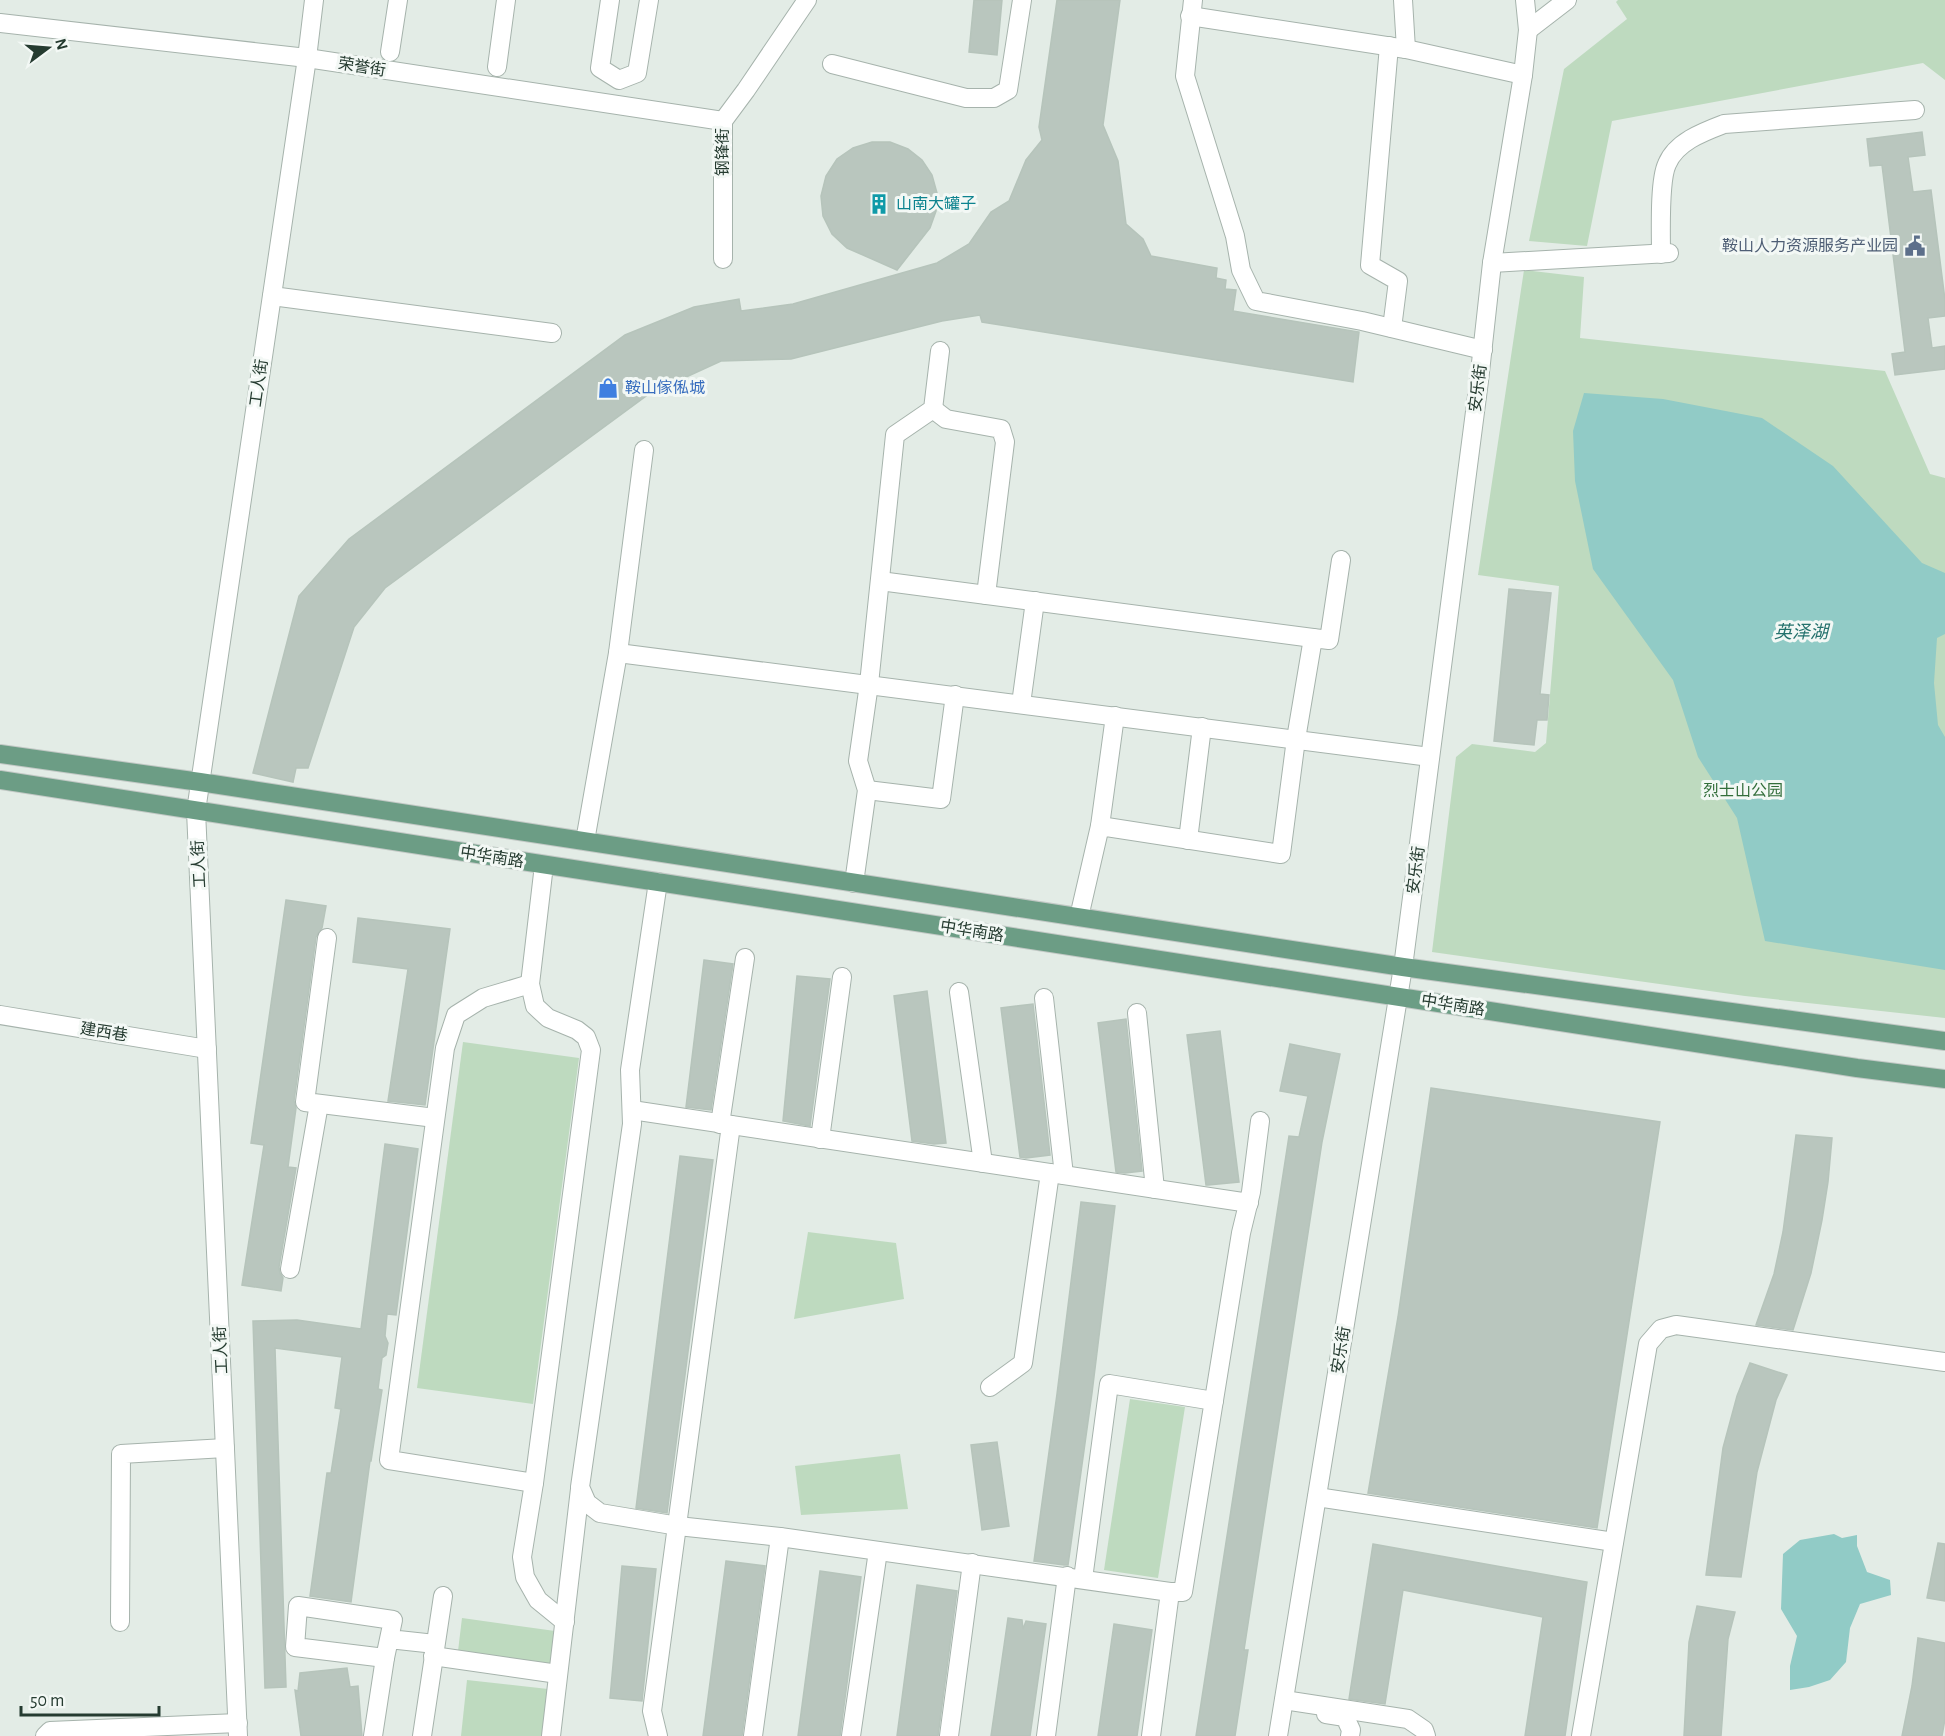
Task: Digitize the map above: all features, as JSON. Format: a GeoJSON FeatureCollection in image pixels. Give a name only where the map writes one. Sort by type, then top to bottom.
{"type":"FeatureCollection","features":[{"type":"Feature","properties":{"kind":"main road","name":"中华南路"},"geometry":{"type":"LineString","coordinates":[[0,754],[200,782],[1403,967],[1945,1041]]}},
{"type":"Feature","properties":{"kind":"main road","name":"中华南路"},"geometry":{"type":"LineString","coordinates":[[0,780],[1945,1079]]}},
{"type":"Feature","properties":{"kind":"street","name":"工人街"},"geometry":{"type":"LineString","coordinates":[[238,1730],[196,811],[314,0]]}},
{"type":"Feature","properties":{"kind":"street"},"geometry":{"type":"LineString","coordinates":[[390,52],[398,0]]}},
{"type":"Feature","properties":{"kind":"street"},"geometry":{"type":"LineString","coordinates":[[497,67],[506,0]]}},
{"type":"Feature","properties":{"kind":"street"},"geometry":{"type":"LineString","coordinates":[[610,0],[600,68],[619,80],[637,73],[649,0]]}},
{"type":"Feature","properties":{"kind":"street","name":"钢锋街"},"geometry":{"type":"LineString","coordinates":[[723,259],[723,121],[747,90],[807,0]]}},
{"type":"Feature","properties":{"kind":"street"},"geometry":{"type":"LineString","coordinates":[[832,64],[966,98],[994,98],[1008,90],[1022,0]]}},
{"type":"Feature","properties":{"kind":"street"},"geometry":{"type":"LineString","coordinates":[[1392,328],[1398,280],[1370,265],[1403,0]]}},
{"type":"Feature","properties":{"kind":"street","name":"安乐街"},"geometry":{"type":"LineString","coordinates":[[1278,1736],[1399,996],[1483,350],[1492,263],[1523,75],[1528,30],[1525,0]]}},
{"type":"Feature","properties":{"kind":"street"},"geometry":{"type":"LineString","coordinates":[[1528,30],[1567,0]]}},
{"type":"Feature","properties":{"kind":"street"},"geometry":{"type":"LineString","coordinates":[[1483,350],[1392,328],[1256,301],[1241,270],[1235,236],[1185,76],[1192,8],[1398,47],[1523,75]]}},
{"type":"Feature","properties":{"kind":"street","name":"荣誉街"},"geometry":{"type":"LineString","coordinates":[[0,23],[307,58],[723,121]]}},
{"type":"Feature","properties":{"kind":"street"},"geometry":{"type":"LineString","coordinates":[[1492,263],[1665,254],[1663,177],[1667,163],[1678,148],[1700,133],[1724,124],[1915,110]]}},
{"type":"Feature","properties":{"kind":"street"},"geometry":{"type":"LineString","coordinates":[[272,296],[552,333]]}},
{"type":"Feature","properties":{"kind":"street"},"geometry":{"type":"LineString","coordinates":[[854,883],[867,790],[858,761],[869,684],[895,435],[933,409],[940,351]]}},
{"type":"Feature","properties":{"kind":"street"},"geometry":{"type":"LineString","coordinates":[[933,409],[946,419],[1001,429],[1005,442],[986,595]]}},
{"type":"Feature","properties":{"kind":"street"},"geometry":{"type":"LineString","coordinates":[[585,841],[618,653],[644,450]]}},
{"type":"Feature","properties":{"kind":"street"},"geometry":{"type":"LineString","coordinates":[[880,581],[1329,640],[1341,560]]}},
{"type":"Feature","properties":{"kind":"street"},"geometry":{"type":"LineString","coordinates":[[1022,704],[1035,601]]}},
{"type":"Feature","properties":{"kind":"street"},"geometry":{"type":"LineString","coordinates":[[1100,826],[1281,854],[1296,740],[1313,638]]}},
{"type":"Feature","properties":{"kind":"street"},"geometry":{"type":"LineString","coordinates":[[618,653],[1430,757]]}},
{"type":"Feature","properties":{"kind":"street"},"geometry":{"type":"LineString","coordinates":[[867,790],[942,799],[955,695]]}},
{"type":"Feature","properties":{"kind":"street"},"geometry":{"type":"LineString","coordinates":[[1079,917],[1100,826],[1115,716]]}},
{"type":"Feature","properties":{"kind":"street"},"geometry":{"type":"LineString","coordinates":[[1188,840],[1202,728]]}},
{"type":"Feature","properties":{"kind":"street"},"geometry":{"type":"LineString","coordinates":[[544,865],[530,984],[535,1006],[548,1018],[577,1030],[586,1037],[591,1050],[534,1483],[522,1557],[525,1577],[538,1600],[565,1622]]}},
{"type":"Feature","properties":{"kind":"street"},"geometry":{"type":"LineString","coordinates":[[551,1736],[580,1487],[632,1124],[630,1070],[658,882]]}},
{"type":"Feature","properties":{"kind":"street"},"geometry":{"type":"LineString","coordinates":[[327,938],[305,1102],[435,1118]]}},
{"type":"Feature","properties":{"kind":"street"},"geometry":{"type":"LineString","coordinates":[[658,1736],[652,1711],[678,1526],[745,958]]}},
{"type":"Feature","properties":{"kind":"street"},"geometry":{"type":"LineString","coordinates":[[820,1139],[842,977]]}},
{"type":"Feature","properties":{"kind":"street"},"geometry":{"type":"LineString","coordinates":[[530,984],[483,998],[456,1016],[445,1048],[389,1460],[534,1483]]}},
{"type":"Feature","properties":{"kind":"street"},"geometry":{"type":"LineString","coordinates":[[959,992],[983,1163]]}},
{"type":"Feature","properties":{"kind":"street"},"geometry":{"type":"LineString","coordinates":[[990,1387],[1023,1362],[1057,1174],[1044,998]]}},
{"type":"Feature","properties":{"kind":"street"},"geometry":{"type":"LineString","coordinates":[[1137,1013],[1155,1189]]}},
{"type":"Feature","properties":{"kind":"street","name":"建西巷"},"geometry":{"type":"LineString","coordinates":[[0,1016],[207,1049]]}},
{"type":"Feature","properties":{"kind":"street"},"geometry":{"type":"LineString","coordinates":[[290,1269],[319,1104]]}},
{"type":"Feature","properties":{"kind":"street"},"geometry":{"type":"LineString","coordinates":[[632,1110],[1249,1203]]}},
{"type":"Feature","properties":{"kind":"street"},"geometry":{"type":"LineString","coordinates":[[580,1487],[587,1503],[600,1513],[678,1526],[780,1537],[1183,1592],[1241,1233],[1249,1203],[1260,1121]]}},
{"type":"Feature","properties":{"kind":"street"},"geometry":{"type":"LineString","coordinates":[[1581,1736],[1648,1344],[1661,1329],[1676,1325],[1945,1362]]}},
{"type":"Feature","properties":{"kind":"street"},"geometry":{"type":"LineString","coordinates":[[1046,1736],[1109,1384],[1214,1401]]}},
{"type":"Feature","properties":{"kind":"street"},"geometry":{"type":"LineString","coordinates":[[120,1622],[121,1454],[225,1448]]}},
{"type":"Feature","properties":{"kind":"street"},"geometry":{"type":"LineString","coordinates":[[1317,1497],[1614,1542]]}},
{"type":"Feature","properties":{"kind":"street"},"geometry":{"type":"LineString","coordinates":[[575,1536],[583,1526],[600,1513]]}},
{"type":"Feature","properties":{"kind":"street"},"geometry":{"type":"LineString","coordinates":[[753,1736],[780,1537]]}},
{"type":"Feature","properties":{"kind":"street"},"geometry":{"type":"LineString","coordinates":[[851,1736],[878,1551]]}},
{"type":"Feature","properties":{"kind":"street"},"geometry":{"type":"LineString","coordinates":[[949,1736],[972,1563]]}},
{"type":"Feature","properties":{"kind":"street"},"geometry":{"type":"LineString","coordinates":[[1151,1736],[1170,1592]]}},
{"type":"Feature","properties":{"kind":"street"},"geometry":{"type":"LineString","coordinates":[[422,1736],[443,1596]]}},
{"type":"Feature","properties":{"kind":"street"},"geometry":{"type":"LineString","coordinates":[[373,1736],[393,1620],[297,1606],[295,1647],[385,1658]]}},
{"type":"Feature","properties":{"kind":"street"},"geometry":{"type":"LineString","coordinates":[[389,1638],[434,1650],[558,1674]]}},
{"type":"Feature","properties":{"kind":"street"},"geometry":{"type":"LineString","coordinates":[[1283,1703],[1345,1717],[1351,1730],[1350,1736]]}},
{"type":"Feature","properties":{"kind":"street"},"geometry":{"type":"LineString","coordinates":[[1283,1703],[1408,1719],[1424,1731],[1426,1736]]}},
{"type":"Feature","properties":{"kind":"street"},"geometry":{"type":"LineString","coordinates":[[45,1736],[50,1731],[238,1730]]}},
{"type":"Feature","properties":{"kind":"green space"},"geometry":{"type":"Polygon","coordinates":[[[1618,0],[1945,0],[1945,80],[1923,63],[1612,121],[1587,246],[1529,241],[1564,69],[1627,19],[1616,2],[1618,0]]]}},
{"type":"Feature","properties":{"kind":"green space","name":"烈士山公园"},"geometry":{"type":"Polygon","coordinates":[[[1524,270],[1584,277],[1580,338],[1885,371],[1930,474],[1945,478],[1945,1018],[1745,996],[1432,952],[1456,757],[1472,744],[1535,752],[1546,743],[1559,586],[1478,575],[1524,270]]]}},
{"type":"Feature","properties":{"kind":"green space"},"geometry":{"type":"Polygon","coordinates":[[[463,1042],[579,1058],[533,1404],[417,1388],[463,1042]]]}},
{"type":"Feature","properties":{"kind":"green space"},"geometry":{"type":"Polygon","coordinates":[[[808,1232],[896,1243],[904,1299],[794,1319],[808,1232]]]}},
{"type":"Feature","properties":{"kind":"green space"},"geometry":{"type":"Polygon","coordinates":[[[1130,1399],[1185,1407],[1158,1578],[1104,1570],[1130,1399]]]}},
{"type":"Feature","properties":{"kind":"green space"},"geometry":{"type":"Polygon","coordinates":[[[900,1454],[908,1509],[801,1515],[795,1466],[900,1454]]]}},
{"type":"Feature","properties":{"kind":"green space"},"geometry":{"type":"Polygon","coordinates":[[[462,1618],[555,1631],[550,1664],[458,1651],[462,1618]]]}},
{"type":"Feature","properties":{"kind":"green space"},"geometry":{"type":"Polygon","coordinates":[[[467,1680],[548,1689],[543,1736],[461,1736],[467,1680]]]}},
{"type":"Feature","properties":{"kind":"water","name":"英泽湖"},"geometry":{"type":"Polygon","coordinates":[[[1584,393],[1663,399],[1762,418],[1833,466],[1922,563],[1945,573],[1945,634],[1937,638],[1934,683],[1938,725],[1945,737],[1945,970],[1765,941],[1737,818],[1698,757],[1673,680],[1593,569],[1575,481],[1573,431],[1584,393]]]}},
{"type":"Feature","properties":{"kind":"water"},"geometry":{"type":"Polygon","coordinates":[[[1834,1534],[1842,1538],[1857,1535],[1857,1546],[1867,1572],[1890,1580],[1891,1595],[1860,1604],[1850,1628],[1846,1662],[1830,1680],[1790,1690],[1790,1666],[1797,1636],[1781,1609],[1783,1554],[1800,1540],[1834,1534]]]}},
{"type":"Feature","properties":{"kind":"building"},"geometry":{"type":"Polygon","coordinates":[[[974,0],[1002,0],[997,55],[969,52],[974,0]]]}},
{"type":"Feature","properties":{"kind":"building","name":"鞍山傢俬城"},"geometry":{"type":"Polygon","coordinates":[[[1057,0],[1120,0],[1103,125],[1118,161],[1126,224],[1143,239],[1151,256],[1217,268],[1216,278],[1226,280],[1225,289],[1236,290],[1233,311],[1359,332],[1353,382],[982,322],[980,315],[942,321],[791,359],[721,361],[649,394],[385,588],[354,627],[308,768],[296,768],[293,782],[253,773],[299,596],[349,539],[625,335],[694,307],[739,299],[741,311],[793,304],[937,263],[969,244],[991,212],[1009,201],[1026,160],[1042,140],[1039,127],[1057,0]]]}},
{"type":"Feature","properties":{"kind":"building","name":"鞍山人力资源服务产业园"},"geometry":{"type":"Polygon","coordinates":[[[1922,132],[1925,155],[1908,157],[1913,192],[1931,190],[1945,316],[1928,318],[1932,348],[1945,346],[1945,369],[1895,375],[1892,354],[1905,352],[1882,165],[1870,166],[1867,139],[1922,132]]]}},
{"type":"Feature","properties":{"kind":"building","name":"山南大罐子"},"geometry":{"type":"Polygon","coordinates":[[[872,142],[890,142],[908,149],[922,160],[932,175],[937,193],[936,211],[930,228],[897,270],[847,248],[832,234],[823,216],[821,196],[826,176],[837,159],[853,148],[872,142]]]}},
{"type":"Feature","properties":{"kind":"building"},"geometry":{"type":"Polygon","coordinates":[[[1509,589],[1551,593],[1540,694],[1549,695],[1547,720],[1537,720],[1534,745],[1494,741],[1509,589]]]}},
{"type":"Feature","properties":{"kind":"building"},"geometry":{"type":"Polygon","coordinates":[[[286,900],[326,906],[322,928],[316,937],[294,1101],[296,1108],[288,1167],[296,1168],[279,1267],[283,1278],[281,1291],[242,1285],[264,1145],[251,1143],[286,900]]]}},
{"type":"Feature","properties":{"kind":"building"},"geometry":{"type":"Polygon","coordinates":[[[358,918],[450,929],[425,1105],[388,1101],[408,969],[353,962],[358,918]]]}},
{"type":"Feature","properties":{"kind":"building"},"geometry":{"type":"Polygon","coordinates":[[[704,960],[733,964],[711,1110],[686,1107],[704,960]]]}},
{"type":"Feature","properties":{"kind":"building"},"geometry":{"type":"Polygon","coordinates":[[[797,976],[830,979],[810,1126],[783,1121],[797,976]]]}},
{"type":"Feature","properties":{"kind":"building"},"geometry":{"type":"Polygon","coordinates":[[[927,991],[946,1143],[912,1141],[894,996],[927,991]]]}},
{"type":"Feature","properties":{"kind":"building"},"geometry":{"type":"Polygon","coordinates":[[[1033,1004],[1050,1155],[1026,1158],[1020,1157],[1001,1008],[1033,1004]]]}},
{"type":"Feature","properties":{"kind":"building"},"geometry":{"type":"Polygon","coordinates":[[[1126,1019],[1142,1171],[1125,1173],[1116,1172],[1098,1023],[1126,1019]]]}},
{"type":"Feature","properties":{"kind":"building"},"geometry":{"type":"Polygon","coordinates":[[[1220,1031],[1239,1182],[1206,1185],[1187,1035],[1220,1031]]]}},
{"type":"Feature","properties":{"kind":"building"},"geometry":{"type":"Polygon","coordinates":[[[1290,1044],[1340,1054],[1322,1142],[1244,1650],[1248,1650],[1235,1736],[1196,1736],[1289,1136],[1299,1137],[1308,1096],[1280,1091],[1290,1044]]]}},
{"type":"Feature","properties":{"kind":"building"},"geometry":{"type":"Polygon","coordinates":[[[1431,1088],[1660,1122],[1597,1528],[1368,1493],[1398,1317],[1431,1088]]]}},
{"type":"Feature","properties":{"kind":"building"},"geometry":{"type":"Polygon","coordinates":[[[1796,1135],[1832,1138],[1822,1220],[1811,1273],[1793,1330],[1756,1325],[1774,1274],[1783,1232],[1796,1135]]]}},
{"type":"Feature","properties":{"kind":"building"},"geometry":{"type":"Polygon","coordinates":[[[385,1144],[418,1149],[396,1315],[387,1314],[385,1336],[388,1343],[386,1355],[382,1358],[378,1389],[382,1390],[351,1602],[310,1596],[327,1473],[331,1473],[341,1409],[335,1408],[342,1357],[275,1348],[286,1687],[265,1688],[253,1321],[297,1320],[361,1329],[385,1144]]]}},
{"type":"Feature","properties":{"kind":"building"},"geometry":{"type":"Polygon","coordinates":[[[680,1156],[713,1160],[667,1513],[636,1508],[680,1156]]]}},
{"type":"Feature","properties":{"kind":"building"},"geometry":{"type":"Polygon","coordinates":[[[1081,1202],[1115,1206],[1068,1565],[1064,1565],[1034,1561],[1081,1202]]]}},
{"type":"Feature","properties":{"kind":"building"},"geometry":{"type":"Polygon","coordinates":[[[1750,1363],[1787,1375],[1776,1400],[1757,1472],[1741,1577],[1706,1575],[1723,1448],[1737,1396],[1750,1363]]]}},
{"type":"Feature","properties":{"kind":"building"},"geometry":{"type":"Polygon","coordinates":[[[997,1442],[1009,1526],[982,1530],[971,1445],[997,1442]]]}},
{"type":"Feature","properties":{"kind":"building"},"geometry":{"type":"Polygon","coordinates":[[[1938,1543],[1945,1544],[1945,1601],[1927,1598],[1938,1543]]]}},
{"type":"Feature","properties":{"kind":"building"},"geometry":{"type":"Polygon","coordinates":[[[1373,1544],[1587,1582],[1565,1736],[1525,1736],[1543,1617],[1403,1590],[1385,1704],[1349,1699],[1373,1544]]]}},
{"type":"Feature","properties":{"kind":"building"},"geometry":{"type":"Polygon","coordinates":[[[726,1561],[765,1566],[742,1736],[703,1736],[726,1561]]]}},
{"type":"Feature","properties":{"kind":"building"},"geometry":{"type":"Polygon","coordinates":[[[622,1566],[656,1569],[642,1701],[610,1698],[622,1566]]]}},
{"type":"Feature","properties":{"kind":"building"},"geometry":{"type":"Polygon","coordinates":[[[820,1571],[861,1577],[840,1736],[798,1736],[820,1571]]]}},
{"type":"Feature","properties":{"kind":"building"},"geometry":{"type":"Polygon","coordinates":[[[917,1585],[957,1591],[938,1736],[897,1736],[917,1585]]]}},
{"type":"Feature","properties":{"kind":"building"},"geometry":{"type":"Polygon","coordinates":[[[1697,1606],[1735,1612],[1728,1639],[1721,1736],[1684,1736],[1689,1642],[1697,1606]]]}},
{"type":"Feature","properties":{"kind":"building"},"geometry":{"type":"Polygon","coordinates":[[[1008,1618],[1022,1620],[1023,1629],[1026,1621],[1046,1624],[1030,1736],[991,1736],[1008,1618]]]}},
{"type":"Feature","properties":{"kind":"building"},"geometry":{"type":"Polygon","coordinates":[[[1114,1624],[1152,1630],[1137,1736],[1098,1736],[1114,1624]]]}},
{"type":"Feature","properties":{"kind":"building"},"geometry":{"type":"Polygon","coordinates":[[[1918,1638],[1945,1643],[1945,1719],[1942,1736],[1902,1736],[1912,1686],[1918,1638]]]}},
{"type":"Feature","properties":{"kind":"building"},"geometry":{"type":"Polygon","coordinates":[[[347,1668],[350,1687],[358,1686],[362,1736],[301,1736],[295,1690],[298,1691],[300,1673],[347,1668]]]}},
{"type":"Feature","properties":{"kind":"place","name":"山南大罐子"},"geometry":{"type":"Point","coordinates":[879,204]}},
{"type":"Feature","properties":{"kind":"place","name":"鞍山人力资源服务产业园"},"geometry":{"type":"Point","coordinates":[1915,246]}},
{"type":"Feature","properties":{"kind":"place","name":"鞍山傢俬城"},"geometry":{"type":"Point","coordinates":[608,388]}}]}
